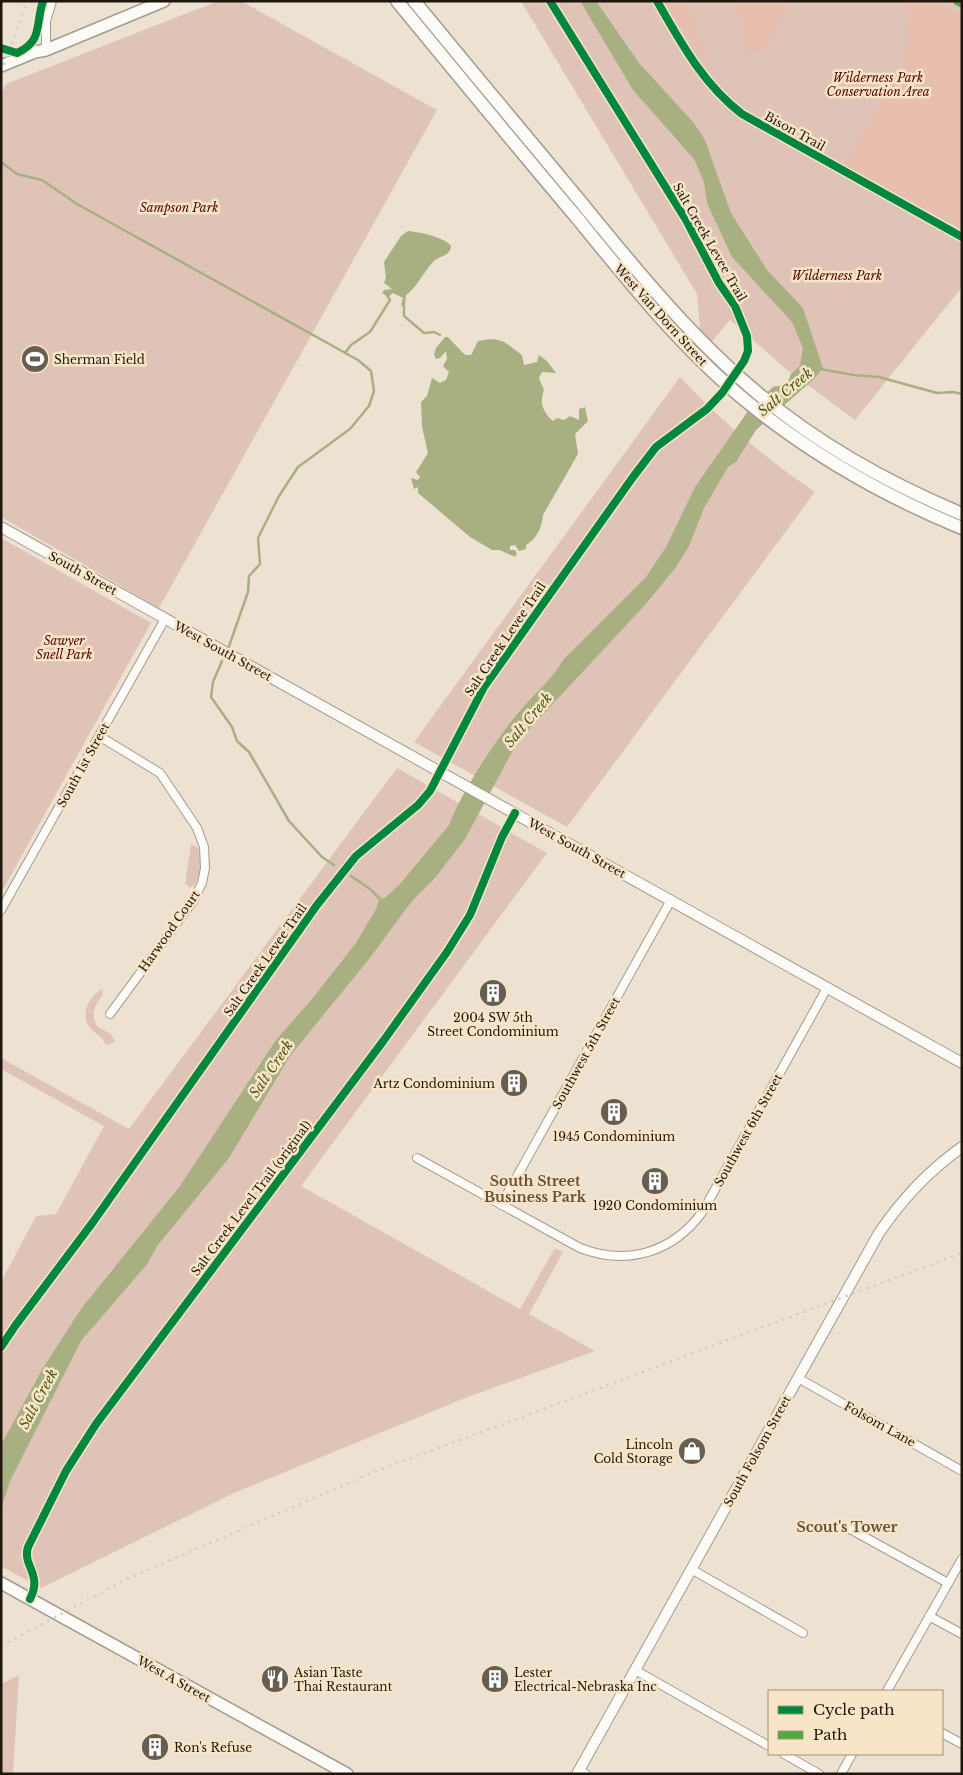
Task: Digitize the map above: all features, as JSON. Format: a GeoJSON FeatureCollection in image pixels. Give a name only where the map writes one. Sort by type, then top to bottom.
{"type":"FeatureCollection","features":[{"type":"Feature","properties":{"kind":"main road"},"geometry":{"type":"LineString","coordinates":[[1,66],[34,52],[46,50],[164,1]]}},
{"type":"Feature","properties":{"kind":"main road","name":"West Van Dorn Street"},"geometry":{"type":"LineString","coordinates":[[397,1],[642,297],[711,370],[746,401],[805,445],[886,493],[962,528]]}},
{"type":"Feature","properties":{"kind":"main road","name":"West Van Dorn Street"},"geometry":{"type":"LineString","coordinates":[[414,1],[669,307],[720,360],[763,398],[818,438],[901,486],[962,514]]}},
{"type":"Feature","properties":{"kind":"main road"},"geometry":{"type":"LineString","coordinates":[[1,73],[37,58],[46,50]]}},
{"type":"Feature","properties":{"kind":"main road","name":"West A Street"},"geometry":{"type":"LineString","coordinates":[[1,1583],[328,1769],[347,1774]]}},
{"type":"Feature","properties":{"kind":"street"},"geometry":{"type":"LineString","coordinates":[[46,50],[46,21],[52,1]]}},
{"type":"Feature","properties":{"kind":"street","name":"South Street"},"geometry":{"type":"LineString","coordinates":[[1,527],[165,619]]}},
{"type":"Feature","properties":{"kind":"street","name":"South 1st Street"},"geometry":{"type":"LineString","coordinates":[[1,910],[165,619]]}},
{"type":"Feature","properties":{"kind":"street","name":"West South Street"},"geometry":{"type":"LineString","coordinates":[[165,619],[962,1063]]}},
{"type":"Feature","properties":{"kind":"street","name":"Harwood Court"},"geometry":{"type":"LineString","coordinates":[[99,736],[160,773],[197,828],[205,858],[202,883],[193,901],[110,1014]]}},
{"type":"Feature","properties":{"kind":"street","name":"Southwest 5th Street"},"geometry":{"type":"LineString","coordinates":[[501,1205],[671,900]]}},
{"type":"Feature","properties":{"kind":"street","name":"Southwest 6th Street"},"geometry":{"type":"LineString","coordinates":[[417,1158],[592,1253],[620,1257],[650,1253],[675,1240],[690,1227],[703,1211],[827,988]]}},
{"type":"Feature","properties":{"kind":"street","name":"South Folsom Street"},"geometry":{"type":"LineString","coordinates":[[581,1772],[635,1670],[879,1233],[893,1212],[924,1177],[962,1147]]}},
{"type":"Feature","properties":{"kind":"street","name":"Folsom Lane"},"geometry":{"type":"LineString","coordinates":[[798,1378],[962,1471]]}},
{"type":"Feature","properties":{"kind":"street"},"geometry":{"type":"LineString","coordinates":[[850,1529],[948,1583]]}},
{"type":"Feature","properties":{"kind":"street"},"geometry":{"type":"LineString","coordinates":[[888,1690],[962,1558]]}},
{"type":"Feature","properties":{"kind":"street"},"geometry":{"type":"LineString","coordinates":[[691,1569],[803,1633]]}},
{"type":"Feature","properties":{"kind":"street"},"geometry":{"type":"LineString","coordinates":[[929,1616],[962,1634]]}},
{"type":"Feature","properties":{"kind":"street"},"geometry":{"type":"LineString","coordinates":[[635,1670],[768,1745]]}},
{"type":"Feature","properties":{"kind":"street"},"geometry":{"type":"LineString","coordinates":[[943,1734],[962,1744]]}},
{"type":"Feature","properties":{"kind":"street"},"geometry":{"type":"LineString","coordinates":[[786,1755],[819,1774]]}},
{"type":"Feature","properties":{"kind":"street"},"geometry":{"type":"LineString","coordinates":[[841,1774],[851,1755]]}},
{"type":"Feature","properties":{"kind":"green space","name":"Sampson Park"},"geometry":{"type":"Polygon","coordinates":[[[218,1],[241,1],[437,110],[159,608],[1,517],[1,94],[6,84],[218,1]]]}},
{"type":"Feature","properties":{"kind":"green space","name":"Wilderness Park"},"geometry":{"type":"Polygon","coordinates":[[[521,1],[962,1],[962,287],[855,420],[786,369],[730,320],[702,353],[697,294],[521,1]]]}},
{"type":"Feature","properties":{"kind":"green space"},"geometry":{"type":"Polygon","coordinates":[[[680,377],[711,409],[744,438],[815,492],[567,827],[414,742],[680,377]]]}},
{"type":"Feature","properties":{"kind":"green space","name":"Sawyer Snell Park"},"geometry":{"type":"Polygon","coordinates":[[[1,538],[151,623],[1,893],[1,538]]]}},
{"type":"Feature","properties":{"kind":"green space"},"geometry":{"type":"Polygon","coordinates":[[[397,768],[547,853],[301,1186],[520,1309],[555,1248],[563,1252],[529,1314],[595,1351],[465,1398],[234,1493],[41,1588],[1,1566],[1,1282],[36,1216],[56,1214],[104,1126],[1,1069],[1,1058],[129,1129],[397,768]]]}},
{"type":"Feature","properties":{"kind":"green space"},"geometry":{"type":"Polygon","coordinates":[[[191,844],[198,848],[200,864],[197,881],[190,888],[185,884],[191,844]]]}},
{"type":"Feature","properties":{"kind":"green space"},"geometry":{"type":"Polygon","coordinates":[[[102,989],[103,995],[94,1010],[94,1018],[98,1027],[110,1034],[115,1042],[106,1045],[90,1028],[85,1017],[87,1006],[93,996],[102,989]]]}},
{"type":"Feature","properties":{"kind":"green space"},"geometry":{"type":"Polygon","coordinates":[[[19,1675],[13,1774],[1,1774],[1,1684],[19,1675]]]}},
{"type":"Feature","properties":{"kind":"shaded area"},"geometry":{"type":"Polygon","coordinates":[[[664,1],[685,1],[712,70],[664,1]]]}},
{"type":"Feature","properties":{"kind":"shaded area"},"geometry":{"type":"Polygon","coordinates":[[[736,1],[791,1],[767,45],[749,57],[736,1]]]}},
{"type":"Feature","properties":{"kind":"shaded area"},"geometry":{"type":"Polygon","coordinates":[[[894,1],[935,1],[962,17],[962,228],[844,164],[906,62],[909,9],[894,1]]]}},
{"type":"Feature","properties":{"kind":"water","name":"Salt Creek"},"geometry":{"type":"Polygon","coordinates":[[[580,1],[596,1],[639,63],[693,122],[705,140],[731,213],[767,270],[803,308],[823,368],[814,379],[756,430],[736,462],[728,467],[704,508],[689,546],[676,567],[646,604],[518,741],[465,839],[435,878],[412,901],[369,959],[290,1056],[229,1158],[157,1246],[148,1263],[81,1341],[10,1481],[1,1509],[1,1445],[43,1368],[81,1309],[180,1186],[276,1040],[312,999],[356,943],[376,909],[379,900],[386,897],[400,884],[449,825],[470,782],[509,724],[548,681],[563,660],[646,577],[666,547],[695,487],[748,411],[773,387],[787,384],[791,374],[800,366],[803,348],[792,322],[732,257],[707,203],[704,182],[694,159],[633,90],[580,1]]]}},
{"type":"Feature","properties":{"kind":"water"},"geometry":{"type":"Polygon","coordinates":[[[408,231],[443,240],[451,246],[447,254],[436,259],[430,265],[413,289],[406,295],[405,306],[401,306],[403,298],[393,293],[388,297],[382,293],[384,290],[392,289],[384,283],[386,278],[384,262],[401,236],[408,231]]]}},
{"type":"Feature","properties":{"kind":"water"},"geometry":{"type":"Polygon","coordinates":[[[445,337],[448,337],[465,355],[471,355],[478,341],[492,339],[502,341],[522,355],[524,365],[537,362],[539,355],[547,361],[556,373],[542,372],[539,378],[544,390],[543,407],[553,421],[557,418],[564,420],[570,416],[579,420],[579,409],[585,407],[588,421],[575,434],[578,454],[543,515],[536,536],[526,545],[526,549],[519,551],[515,545],[510,546],[510,550],[515,550],[517,554],[515,557],[500,550],[492,550],[470,537],[418,493],[418,487],[414,489],[411,478],[418,480],[420,477],[416,472],[428,453],[422,427],[421,402],[427,396],[432,378],[440,383],[446,380],[449,372],[443,366],[447,359],[446,351],[440,358],[436,359],[434,355],[436,348],[445,337]]]}},
{"type":"Feature","properties":{"kind":"waterway"},"geometry":{"type":"LineString","coordinates":[[1,162],[17,174],[42,180],[77,204],[358,360],[371,371],[374,391],[369,406],[350,429],[298,467],[279,496],[258,538],[260,564],[249,576],[248,592],[228,649]]}},
{"type":"Feature","properties":{"kind":"waterway"},"geometry":{"type":"LineString","coordinates":[[345,353],[351,345],[370,332],[390,300],[388,297]]}},
{"type":"Feature","properties":{"kind":"waterway"},"geometry":{"type":"LineString","coordinates":[[404,306],[404,316],[424,333],[434,332],[440,335]]}},
{"type":"Feature","properties":{"kind":"waterway"},"geometry":{"type":"LineString","coordinates":[[820,369],[879,377],[937,393],[953,392],[962,394]]}},
{"type":"Feature","properties":{"kind":"waterway"},"geometry":{"type":"LineString","coordinates":[[222,661],[213,682],[211,697],[232,727],[237,741],[249,752],[289,821],[322,857],[334,865]]}},
{"type":"Feature","properties":{"kind":"waterway"},"geometry":{"type":"LineString","coordinates":[[351,876],[370,889],[381,900]]}},
{"type":"Feature","properties":{"kind":"railway"},"geometry":{"type":"LineString","coordinates":[[1,72],[27,1]]}},
{"type":"Feature","properties":{"kind":"railway"},"geometry":{"type":"LineString","coordinates":[[1,1646],[127,1579],[374,1472],[962,1253]]}},
{"type":"Feature","properties":{"kind":"marked path"},"geometry":{"type":"LineString","coordinates":[[955,1],[962,5]]}},
{"type":"Feature","properties":{"kind":"cycle path"},"geometry":{"type":"LineString","coordinates":[[1,48],[17,53],[31,43],[37,32],[43,1]]}},
{"type":"Feature","properties":{"kind":"cycle path","name":"Salt Creek Levee Trail"},"geometry":{"type":"LineString","coordinates":[[1,1347],[93,1222],[317,905],[356,856],[418,805],[430,791],[484,687],[633,477],[656,447],[707,409],[722,393],[744,361],[748,351],[747,336],[735,306],[719,283],[686,220],[550,1]]}},
{"type":"Feature","properties":{"kind":"cycle path","name":"Bison Trail"},"geometry":{"type":"LineString","coordinates":[[657,1],[684,47],[704,76],[742,114],[962,237]]}},
{"type":"Feature","properties":{"kind":"cycle path","name":"Salt Creek Level Trail (original)"},"geometry":{"type":"LineString","coordinates":[[30,1599],[34,1583],[28,1560],[28,1547],[66,1471],[96,1424],[384,1040],[447,952],[470,915],[502,837],[515,813]]}},
{"type":"Feature","properties":{"kind":"place","name":"Sherman Field"},"geometry":{"type":"Point","coordinates":[35,359]}},
{"type":"Feature","properties":{"kind":"place","name":"2004 SW 5th Street Condominium"},"geometry":{"type":"Point","coordinates":[493,993]}},
{"type":"Feature","properties":{"kind":"place","name":"Artz Condominium"},"geometry":{"type":"Point","coordinates":[514,1083]}},
{"type":"Feature","properties":{"kind":"place","name":"1945 Condominium"},"geometry":{"type":"Point","coordinates":[614,1112]}},
{"type":"Feature","properties":{"kind":"place","name":"1920 Condominium"},"geometry":{"type":"Point","coordinates":[655,1181]}},
{"type":"Feature","properties":{"kind":"place","name":"Lincoln Cold Storage"},"geometry":{"type":"Point","coordinates":[692,1451]}},
{"type":"Feature","properties":{"kind":"place","name":"Asian Taste Thai Restaurant"},"geometry":{"type":"Point","coordinates":[275,1679]}},
{"type":"Feature","properties":{"kind":"place","name":"Lester Electrical-Nebraska Inc"},"geometry":{"type":"Point","coordinates":[495,1679]}},
{"type":"Feature","properties":{"kind":"place","name":"Ron's Refuse"},"geometry":{"type":"Point","coordinates":[155,1747]}},
{"type":"Feature","properties":{"kind":"district","name":"South Street Business Park"},"geometry":{"type":"Point","coordinates":[535,1190]}},
{"type":"Feature","properties":{"kind":"district","name":"Scout's Tower"},"geometry":{"type":"Point","coordinates":[847,1527]}},
{"type":"Feature","properties":{"kind":"park label","name":"Wilderness Park Conservation Area"},"geometry":{"type":"Point","coordinates":[878,84]}}]}
